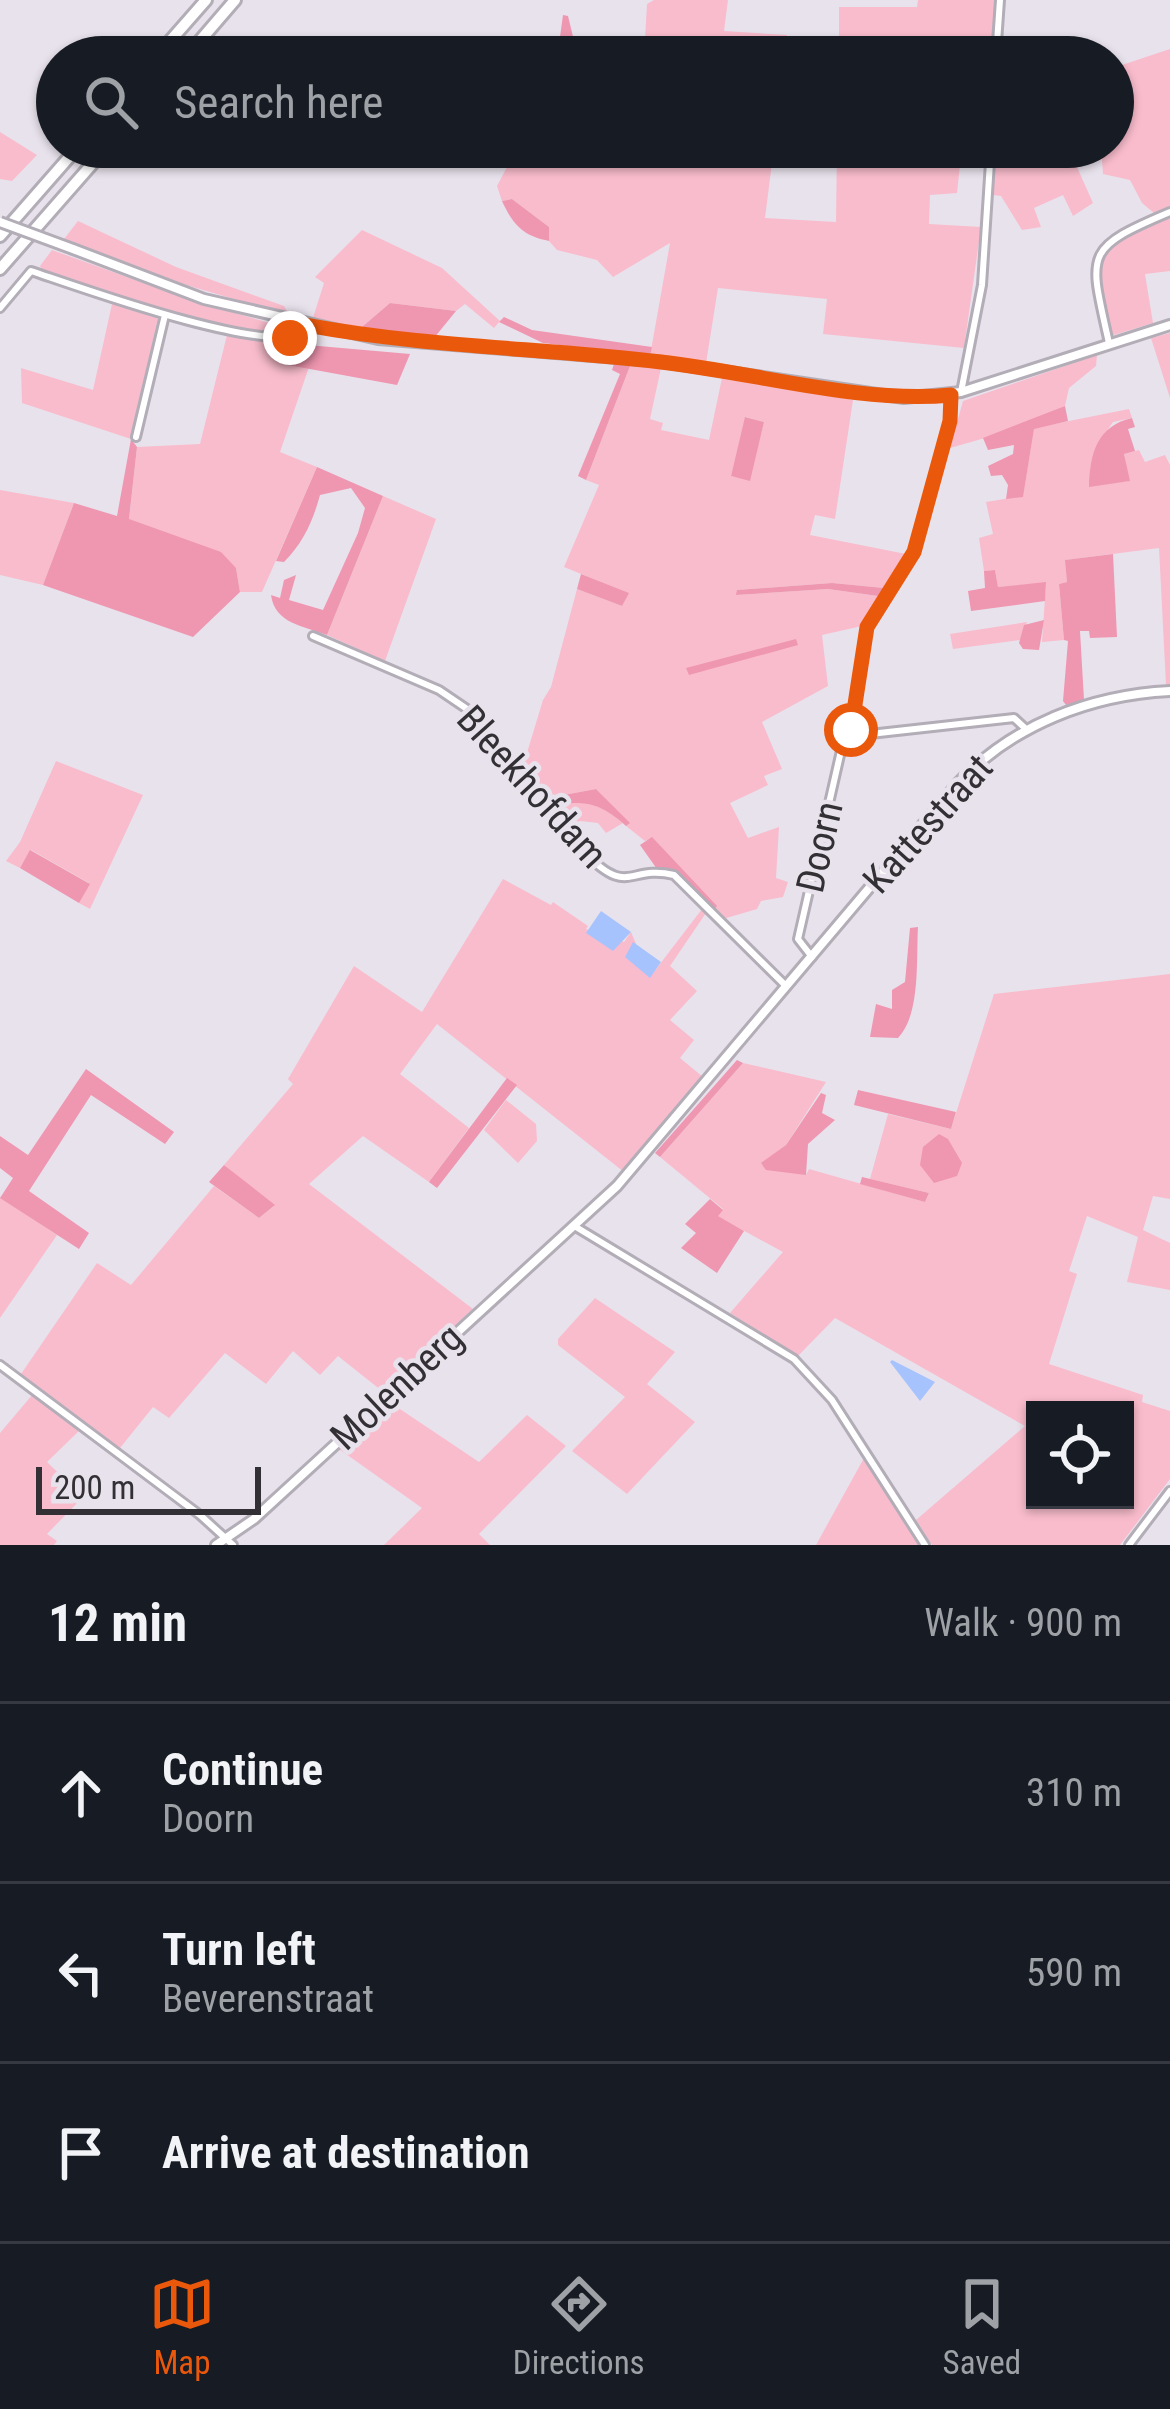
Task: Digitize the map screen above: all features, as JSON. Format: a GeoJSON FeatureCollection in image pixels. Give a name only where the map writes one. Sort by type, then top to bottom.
{"type":"FeatureCollection","features":[{"type":"Feature","properties":{"kind":"highway"},"geometry":{"type":"LineString","coordinates":[[174,36],[206,0]]}},
{"type":"Feature","properties":{"kind":"highway"},"geometry":{"type":"LineString","coordinates":[[205,36],[235,0]]}},
{"type":"Feature","properties":{"kind":"highway"},"geometry":{"type":"LineString","coordinates":[[218,21],[245,0]]}},
{"type":"Feature","properties":{"kind":"highway"},"geometry":{"type":"LineString","coordinates":[[0,236],[60,168]]}},
{"type":"Feature","properties":{"kind":"highway"},"geometry":{"type":"LineString","coordinates":[[0,269],[89,168]]}},
{"type":"Feature","properties":{"kind":"street"},"geometry":{"type":"LineString","coordinates":[[997,36],[1000,0]]}},
{"type":"Feature","properties":{"kind":"street","name":"Doorn"},"geometry":{"type":"LineString","coordinates":[[812,957],[798,939],[843,742],[851,730],[867,627],[914,552],[950,421],[982,285],[990,168]]}},
{"type":"Feature","properties":{"kind":"street"},"geometry":{"type":"LineString","coordinates":[[1109,343],[1096,283],[1095,264],[1102,247],[1118,234],[1170,212]]}},
{"type":"Feature","properties":{"kind":"street"},"geometry":{"type":"LineString","coordinates":[[0,222],[204,299],[306,325],[430,344],[655,361],[890,396],[956,394],[1170,325]]}},
{"type":"Feature","properties":{"kind":"street"},"geometry":{"type":"LineString","coordinates":[[0,308],[31,272],[165,315],[290,338],[302,334],[306,325]]}},
{"type":"Feature","properties":{"kind":"street"},"geometry":{"type":"LineString","coordinates":[[136,437],[165,315]]}},
{"type":"Feature","properties":{"kind":"street","name":"Bleekhofdam"},"geometry":{"type":"LineString","coordinates":[[314,636],[424,683],[470,711],[605,872],[624,880],[661,872],[674,875],[787,988]]}},
{"type":"Feature","properties":{"kind":"street","name":"Kattestraat"},"geometry":{"type":"LineString","coordinates":[[787,988],[983,758],[1026,729],[1067,711],[1109,699],[1170,691]]}},
{"type":"Feature","properties":{"kind":"street"},"geometry":{"type":"LineString","coordinates":[[851,730],[870,734],[1014,718],[1026,729]]}},
{"type":"Feature","properties":{"kind":"street"},"geometry":{"type":"LineString","coordinates":[[787,988],[617,1186],[576,1227],[804,1368],[832,1400],[926,1545]]}},
{"type":"Feature","properties":{"kind":"street","name":"Molenberg"},"geometry":{"type":"LineString","coordinates":[[216,1545],[230,1542],[444,1342],[576,1227]]}},
{"type":"Feature","properties":{"kind":"street"},"geometry":{"type":"LineString","coordinates":[[0,1365],[230,1542]]}},
{"type":"Feature","properties":{"kind":"street"},"geometry":{"type":"LineString","coordinates":[[1129,1545],[1170,1491]]}},
{"type":"Feature","properties":{"kind":"shaded area"},"geometry":{"type":"Polygon","coordinates":[[[654,0],[728,0],[724,31],[787,36],[645,36],[647,4],[654,0]]]}},
{"type":"Feature","properties":{"kind":"shaded area"},"geometry":{"type":"Polygon","coordinates":[[[918,0],[996,0],[993,36],[839,36],[839,7],[917,7],[918,0]]]}},
{"type":"Feature","properties":{"kind":"shaded area"},"geometry":{"type":"Polygon","coordinates":[[[563,15],[568,16],[573,36],[560,36],[563,15]]]}},
{"type":"Feature","properties":{"kind":"shaded area"},"geometry":{"type":"Polygon","coordinates":[[[1170,49],[1170,207],[1154,213],[1142,203],[1130,180],[1103,174],[1103,168],[1134,168],[1134,61],[1170,49]]]}},
{"type":"Feature","properties":{"kind":"shaded area"},"geometry":{"type":"Polygon","coordinates":[[[0,132],[36,156],[12,181],[0,179],[0,132]]]}},
{"type":"Feature","properties":{"kind":"shaded area"},"geometry":{"type":"Polygon","coordinates":[[[506,168],[771,168],[765,218],[836,222],[837,168],[960,168],[957,193],[930,195],[929,224],[981,227],[964,348],[823,334],[827,299],[718,288],[706,363],[650,356],[670,243],[613,277],[597,260],[557,250],[549,241],[549,227],[512,199],[502,201],[497,186],[506,168]]]}},
{"type":"Feature","properties":{"kind":"shaded area"},"geometry":{"type":"Polygon","coordinates":[[[994,168],[1077,168],[1093,203],[1073,216],[1063,195],[1034,208],[1041,227],[1022,230],[1001,196],[993,195],[994,168]]]}},
{"type":"Feature","properties":{"kind":"shaded area"},"geometry":{"type":"Polygon","coordinates":[[[512,199],[549,227],[549,241],[515,223],[502,201],[512,199]]]}},
{"type":"Feature","properties":{"kind":"shaded area"},"geometry":{"type":"Polygon","coordinates":[[[1170,218],[1170,271],[1145,274],[1153,323],[1110,333],[1099,276],[1105,250],[1120,238],[1170,218]]]}},
{"type":"Feature","properties":{"kind":"shaded area"},"geometry":{"type":"Polygon","coordinates":[[[78,221],[176,267],[284,306],[289,315],[169,280],[64,239],[78,221]]]}},
{"type":"Feature","properties":{"kind":"shaded area"},"geometry":{"type":"Polygon","coordinates":[[[362,230],[442,268],[500,321],[494,328],[465,304],[456,311],[390,303],[362,327],[312,321],[324,283],[315,277],[362,230]]]}},
{"type":"Feature","properties":{"kind":"shaded area"},"geometry":{"type":"Polygon","coordinates":[[[52,250],[199,303],[298,331],[276,334],[211,324],[99,290],[43,271],[40,266],[52,250]]]}},
{"type":"Feature","properties":{"kind":"shaded area"},"geometry":{"type":"Polygon","coordinates":[[[390,303],[456,311],[434,338],[362,327],[390,303]]]}},
{"type":"Feature","properties":{"kind":"shaded area"},"geometry":{"type":"Polygon","coordinates":[[[112,304],[158,318],[131,439],[22,403],[21,368],[93,390],[112,304]]]}},
{"type":"Feature","properties":{"kind":"shaded area"},"geometry":{"type":"Polygon","coordinates":[[[504,317],[532,330],[652,347],[650,356],[543,343],[499,322],[504,317]]]}},
{"type":"Feature","properties":{"kind":"shaded area"},"geometry":{"type":"Polygon","coordinates":[[[1170,333],[1170,398],[1151,338],[1170,333]]]}},
{"type":"Feature","properties":{"kind":"shaded area"},"geometry":{"type":"Polygon","coordinates":[[[227,335],[273,342],[273,350],[287,365],[309,367],[280,452],[317,467],[262,592],[240,592],[236,568],[129,520],[137,447],[200,444],[227,335]]]}},
{"type":"Feature","properties":{"kind":"shaded area"},"geometry":{"type":"Polygon","coordinates":[[[273,342],[410,354],[397,385],[288,365],[273,350],[273,342]]]}},
{"type":"Feature","properties":{"kind":"shaded area"},"geometry":{"type":"Polygon","coordinates":[[[1097,355],[1096,366],[1069,388],[1065,406],[1006,432],[950,448],[963,401],[1097,355]]]}},
{"type":"Feature","properties":{"kind":"shaded area"},"geometry":{"type":"Polygon","coordinates":[[[614,364],[630,366],[586,480],[578,476],[620,374],[612,370],[614,364]]]}},
{"type":"Feature","properties":{"kind":"shaded area"},"geometry":{"type":"Polygon","coordinates":[[[630,366],[661,368],[650,419],[663,423],[661,430],[709,440],[722,378],[853,400],[835,519],[815,515],[810,535],[906,554],[884,588],[832,583],[737,590],[737,595],[828,589],[878,596],[862,626],[822,635],[828,686],[762,722],[782,769],[764,776],[768,785],[730,803],[748,838],[779,827],[776,878],[788,882],[783,897],[761,901],[757,909],[723,919],[652,838],[645,841],[626,826],[629,823],[596,789],[553,797],[523,766],[551,687],[577,589],[622,606],[628,593],[564,567],[599,485],[586,480],[630,366]],[[746,417],[731,476],[749,480],[764,422],[746,417]]]}},
{"type":"Feature","properties":{"kind":"shaded area"},"geometry":{"type":"Polygon","coordinates":[[[1065,406],[1068,421],[1034,429],[1023,497],[1006,499],[1008,485],[1002,475],[991,476],[988,466],[1013,454],[1014,445],[988,450],[983,438],[1065,406]]]}},
{"type":"Feature","properties":{"kind":"shaded area"},"geometry":{"type":"Polygon","coordinates":[[[1129,409],[1132,418],[1113,422],[1097,445],[1089,486],[1129,481],[1124,454],[1139,450],[1145,462],[1165,455],[1170,465],[1170,685],[1166,685],[1159,548],[1066,560],[1067,582],[1059,584],[1064,640],[1042,642],[1046,583],[998,587],[995,570],[984,571],[979,538],[993,534],[986,502],[1023,496],[1034,428],[1129,409]]]}},
{"type":"Feature","properties":{"kind":"shaded area"},"geometry":{"type":"Polygon","coordinates":[[[745,417],[764,422],[750,481],[731,476],[745,417]]]}},
{"type":"Feature","properties":{"kind":"shaded area"},"geometry":{"type":"Polygon","coordinates":[[[1132,418],[1135,427],[1128,429],[1135,451],[1124,454],[1130,481],[1089,487],[1091,463],[1103,434],[1132,418]]]}},
{"type":"Feature","properties":{"kind":"shaded area"},"geometry":{"type":"Polygon","coordinates":[[[131,439],[137,447],[129,519],[221,552],[236,568],[240,592],[193,637],[43,585],[74,503],[117,516],[131,439]]]}},
{"type":"Feature","properties":{"kind":"shaded area"},"geometry":{"type":"Polygon","coordinates":[[[317,467],[383,496],[327,635],[284,618],[271,595],[280,598],[284,580],[296,575],[289,600],[323,610],[358,533],[365,508],[351,488],[320,495],[297,547],[284,562],[276,561],[317,467]]]}},
{"type":"Feature","properties":{"kind":"shaded area"},"geometry":{"type":"Polygon","coordinates":[[[0,490],[74,503],[43,585],[0,575],[0,490]]]}},
{"type":"Feature","properties":{"kind":"shaded area"},"geometry":{"type":"Polygon","coordinates":[[[383,496],[436,519],[385,661],[327,635],[383,496]]]}},
{"type":"Feature","properties":{"kind":"shaded area"},"geometry":{"type":"Polygon","coordinates":[[[1113,554],[1117,637],[1090,638],[1089,631],[1080,631],[1084,700],[1066,705],[1068,641],[1064,640],[1059,584],[1067,582],[1065,560],[1113,554]]]}},
{"type":"Feature","properties":{"kind":"shaded area"},"geometry":{"type":"Polygon","coordinates":[[[995,570],[998,587],[1046,582],[1045,601],[971,611],[968,591],[985,588],[984,571],[995,570]]]}},
{"type":"Feature","properties":{"kind":"shaded area"},"geometry":{"type":"Polygon","coordinates":[[[581,574],[629,593],[622,606],[577,589],[581,574]]]}},
{"type":"Feature","properties":{"kind":"shaded area"},"geometry":{"type":"Polygon","coordinates":[[[832,583],[884,588],[878,596],[828,589],[736,595],[737,590],[832,583]]]}},
{"type":"Feature","properties":{"kind":"shaded area"},"geometry":{"type":"Polygon","coordinates":[[[1044,620],[1039,650],[1023,649],[1019,643],[1024,625],[1044,620]]]}},
{"type":"Feature","properties":{"kind":"shaded area"},"geometry":{"type":"Polygon","coordinates":[[[1027,622],[1020,640],[953,649],[950,634],[1027,622]]]}},
{"type":"Feature","properties":{"kind":"shaded area"},"geometry":{"type":"Polygon","coordinates":[[[796,639],[798,645],[689,675],[686,668],[796,639]]]}},
{"type":"Feature","properties":{"kind":"shaded area"},"geometry":{"type":"Polygon","coordinates":[[[514,755],[553,797],[596,789],[630,823],[626,826],[588,804],[545,805],[506,761],[514,755]]]}},
{"type":"Feature","properties":{"kind":"shaded area"},"geometry":{"type":"Polygon","coordinates":[[[56,761],[143,795],[90,909],[79,903],[89,883],[31,850],[20,868],[6,861],[20,842],[56,761]]]}},
{"type":"Feature","properties":{"kind":"shaded area"},"geometry":{"type":"Polygon","coordinates":[[[586,801],[623,823],[606,833],[598,823],[580,821],[568,827],[551,804],[586,801]]]}},
{"type":"Feature","properties":{"kind":"shaded area"},"geometry":{"type":"Polygon","coordinates":[[[652,837],[717,906],[714,910],[680,874],[657,869],[640,845],[652,837]]]}},
{"type":"Feature","properties":{"kind":"shaded area"},"geometry":{"type":"Polygon","coordinates":[[[30,850],[90,884],[79,903],[20,868],[30,850]]]}},
{"type":"Feature","properties":{"kind":"shaded area"},"geometry":{"type":"Polygon","coordinates":[[[503,879],[553,902],[586,929],[624,942],[631,932],[650,977],[702,909],[706,913],[670,966],[697,991],[670,1020],[694,1040],[680,1058],[703,1077],[624,1172],[437,1024],[400,1074],[469,1128],[429,1182],[363,1136],[309,1184],[473,1309],[382,1391],[338,1356],[320,1375],[293,1351],[266,1384],[225,1353],[169,1418],[153,1407],[120,1448],[21,1374],[97,1263],[131,1285],[214,1186],[259,1218],[274,1206],[224,1165],[293,1084],[288,1079],[354,966],[422,1012],[503,879]]]}},
{"type":"Feature","properties":{"kind":"shaded area"},"geometry":{"type":"Polygon","coordinates":[[[918,927],[911,1015],[898,1038],[870,1037],[876,1004],[892,1009],[892,990],[905,982],[910,928],[918,927]]]}},
{"type":"Feature","properties":{"kind":"shaded area"},"geometry":{"type":"Polygon","coordinates":[[[1170,974],[1170,1199],[1153,1196],[1143,1230],[1170,1243],[1170,1290],[1127,1282],[1138,1237],[1087,1216],[1069,1271],[1077,1274],[1049,1364],[1143,1395],[1142,1402],[1170,1411],[1170,1479],[1120,1545],[932,1545],[916,1520],[1025,1426],[835,1318],[798,1356],[730,1313],[783,1252],[717,1216],[723,1209],[660,1157],[743,1063],[826,1082],[786,1145],[761,1164],[806,1175],[809,1169],[925,1202],[929,1193],[870,1179],[888,1114],[951,1129],[994,994],[1170,974]]]}},
{"type":"Feature","properties":{"kind":"shaded area"},"geometry":{"type":"Polygon","coordinates":[[[737,1060],[743,1063],[660,1157],[655,1153],[737,1060]]]}},
{"type":"Feature","properties":{"kind":"shaded area"},"geometry":{"type":"Polygon","coordinates":[[[86,1069],[174,1132],[165,1144],[91,1095],[29,1191],[89,1233],[79,1249],[0,1198],[13,1178],[0,1168],[0,1136],[28,1155],[86,1069]]]}},
{"type":"Feature","properties":{"kind":"shaded area"},"geometry":{"type":"Polygon","coordinates":[[[507,1078],[517,1085],[437,1188],[429,1182],[507,1078]]]}},
{"type":"Feature","properties":{"kind":"shaded area"},"geometry":{"type":"Polygon","coordinates":[[[858,1090],[956,1112],[951,1129],[854,1105],[858,1090]]]}},
{"type":"Feature","properties":{"kind":"shaded area"},"geometry":{"type":"Polygon","coordinates":[[[821,1093],[826,1095],[822,1113],[835,1120],[808,1144],[806,1175],[766,1170],[761,1163],[786,1145],[821,1093]]]}},
{"type":"Feature","properties":{"kind":"shaded area"},"geometry":{"type":"Polygon","coordinates":[[[506,1100],[536,1124],[537,1141],[518,1163],[484,1130],[506,1100]]]}},
{"type":"Feature","properties":{"kind":"shaded area"},"geometry":{"type":"Polygon","coordinates":[[[939,1134],[948,1139],[962,1163],[957,1176],[934,1183],[920,1165],[923,1147],[939,1134]]]}},
{"type":"Feature","properties":{"kind":"shaded area"},"geometry":{"type":"Polygon","coordinates":[[[224,1165],[275,1205],[259,1218],[209,1182],[224,1165]]]}},
{"type":"Feature","properties":{"kind":"shaded area"},"geometry":{"type":"Polygon","coordinates":[[[862,1177],[929,1193],[925,1202],[860,1184],[862,1177]]]}},
{"type":"Feature","properties":{"kind":"shaded area"},"geometry":{"type":"Polygon","coordinates":[[[0,1197],[57,1235],[0,1318],[0,1197]]]}},
{"type":"Feature","properties":{"kind":"shaded area"},"geometry":{"type":"Polygon","coordinates":[[[710,1199],[723,1210],[718,1216],[744,1231],[717,1273],[681,1248],[696,1233],[685,1224],[710,1199]]]}},
{"type":"Feature","properties":{"kind":"shaded area"},"geometry":{"type":"Polygon","coordinates":[[[595,1298],[675,1352],[647,1384],[695,1422],[627,1494],[572,1451],[625,1397],[558,1345],[558,1339],[595,1298]]]}},
{"type":"Feature","properties":{"kind":"shaded area"},"geometry":{"type":"Polygon","coordinates":[[[33,1394],[81,1429],[47,1462],[83,1497],[47,1534],[57,1541],[54,1545],[0,1545],[0,1433],[33,1394]]]}},
{"type":"Feature","properties":{"kind":"shaded area"},"geometry":{"type":"Polygon","coordinates":[[[388,1401],[479,1462],[527,1415],[566,1446],[479,1534],[490,1545],[384,1545],[422,1508],[339,1449],[388,1401]]]}},
{"type":"Feature","properties":{"kind":"shaded area"},"geometry":{"type":"Polygon","coordinates":[[[864,1458],[920,1545],[816,1545],[864,1458]]]}},
{"type":"Feature","properties":{"kind":"water"},"geometry":{"type":"Polygon","coordinates":[[[601,911],[631,932],[613,951],[586,933],[601,911]]]}},
{"type":"Feature","properties":{"kind":"water"},"geometry":{"type":"Polygon","coordinates":[[[633,942],[661,962],[650,978],[625,957],[633,942]]]}},
{"type":"Feature","properties":{"kind":"water"},"geometry":{"type":"Polygon","coordinates":[[[890,1362],[935,1382],[920,1401],[890,1362]]]}},
{"type":"Feature","properties":{"kind":"route"},"geometry":{"type":"LineString","coordinates":[[290,338],[302,334],[306,325],[378,339],[721,369],[904,398],[951,395],[950,421],[914,552],[867,627],[851,730]]}}]}
